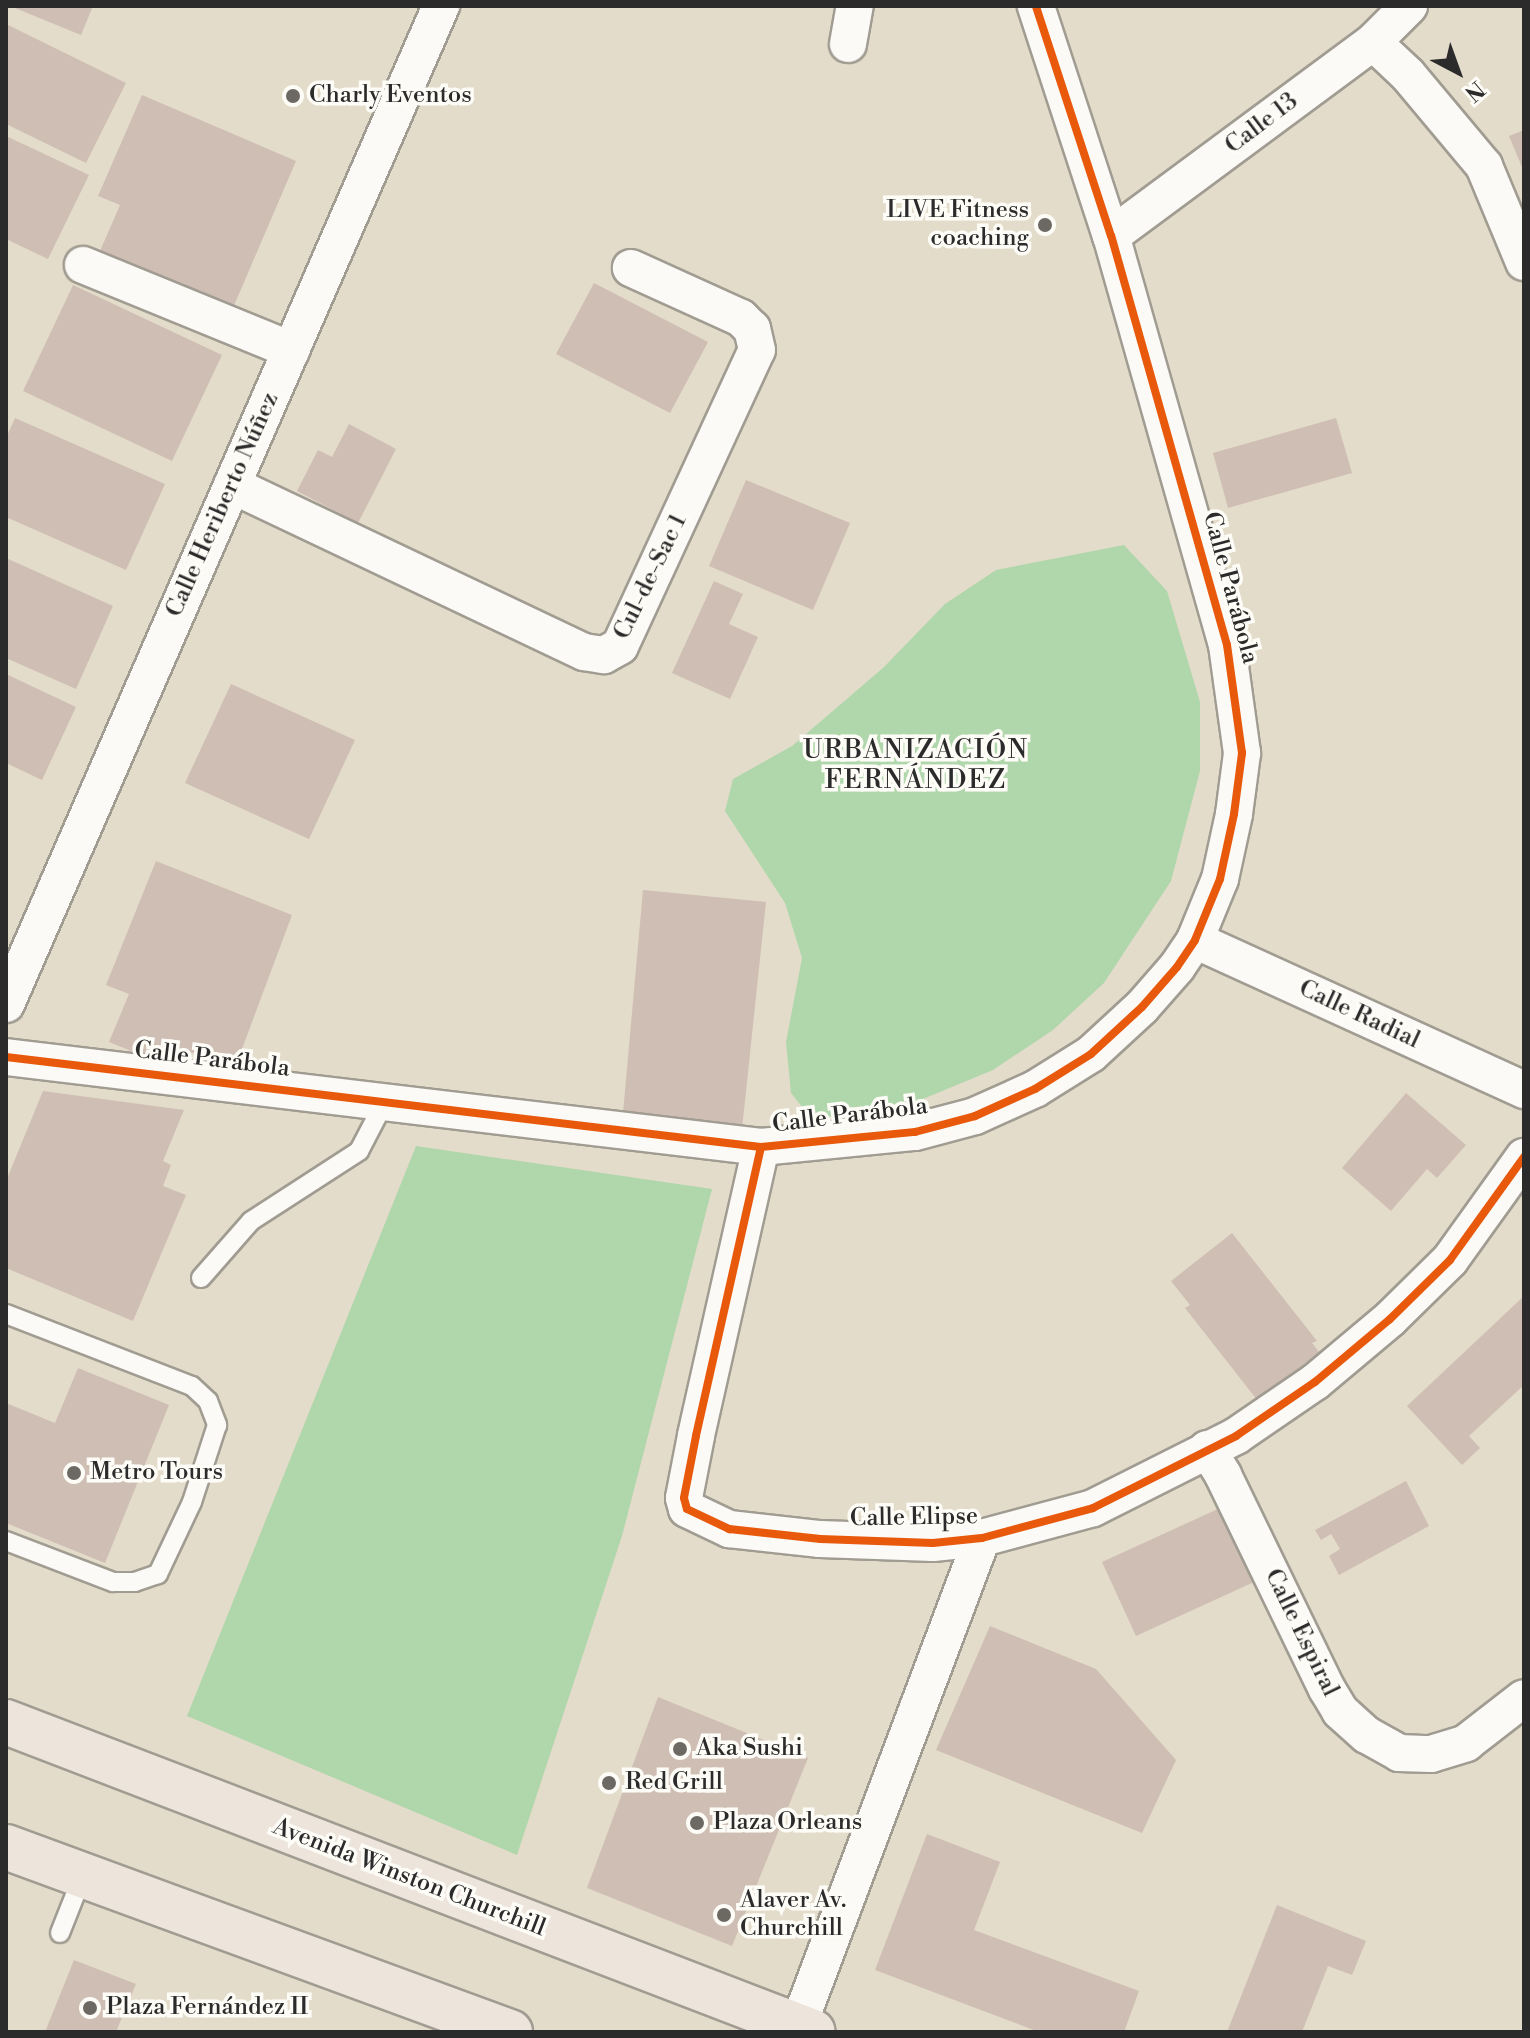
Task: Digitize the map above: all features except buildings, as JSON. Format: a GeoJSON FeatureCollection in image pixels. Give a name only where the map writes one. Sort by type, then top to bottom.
{"type":"FeatureCollection","features":[{"type":"Feature","properties":{"kind":"main road","name":"Avenida Winston Churchill"},"geometry":{"type":"LineString","coordinates":[[6,1722],[806,2029]]}},
{"type":"Feature","properties":{"kind":"main road"},"geometry":{"type":"LineString","coordinates":[[6,1847],[510,2032]]}},
{"type":"Feature","properties":{"kind":"street","name":"Calle Heriberto Núñez"},"geometry":{"type":"LineString","coordinates":[[6,1004],[441,6]]}},
{"type":"Feature","properties":{"kind":"street"},"geometry":{"type":"LineString","coordinates":[[848,44],[855,6]]}},
{"type":"Feature","properties":{"kind":"street","name":"Calle Parábola"},"geometry":{"type":"LineString","coordinates":[[6,1057],[761,1147],[915,1132],[975,1116],[1035,1089],[1091,1054],[1142,1007],[1177,967],[1195,940],[1220,879],[1234,814],[1242,753],[1227,645],[1111,236],[1036,6]]}},
{"type":"Feature","properties":{"kind":"street","name":"Calle 13"},"geometry":{"type":"LineString","coordinates":[[1111,236],[1373,42],[1409,6]]}},
{"type":"Feature","properties":{"kind":"street"},"geometry":{"type":"LineString","coordinates":[[1373,42],[1408,75],[1484,166],[1524,262]]}},
{"type":"Feature","properties":{"kind":"street"},"geometry":{"type":"LineString","coordinates":[[83,265],[291,350]]}},
{"type":"Feature","properties":{"kind":"street","name":"Cul-de-Sac 1"},"geometry":{"type":"LineString","coordinates":[[232,485],[584,652],[604,655],[620,646],[757,350],[752,329],[741,318],[631,268]]}},
{"type":"Feature","properties":{"kind":"street","name":"Calle Radial"},"geometry":{"type":"LineString","coordinates":[[1195,940],[1524,1090]]}},
{"type":"Feature","properties":{"kind":"street","name":"Calle Elipse"},"geometry":{"type":"LineString","coordinates":[[761,1147],[696,1436],[684,1498],[687,1509],[729,1529],[820,1539],[933,1543],[982,1538],[1093,1508],[1236,1436],[1315,1382],[1390,1319],[1450,1260],[1524,1157]]}},
{"type":"Feature","properties":{"kind":"street","name":"Calle Espiral"},"geometry":{"type":"LineString","coordinates":[[1207,1449],[1223,1475],[1327,1689],[1340,1711],[1367,1735],[1399,1753],[1431,1754],[1466,1743],[1524,1698]]}},
{"type":"Feature","properties":{"kind":"street"},"geometry":{"type":"LineString","coordinates":[[806,2029],[982,1538]]}},
{"type":"Feature","properties":{"kind":"lane"},"geometry":{"type":"LineString","coordinates":[[201,1278],[251,1221],[359,1151],[385,1101]]}},
{"type":"Feature","properties":{"kind":"lane"},"geometry":{"type":"LineString","coordinates":[[6,1314],[192,1386],[208,1401],[217,1425],[192,1502],[158,1574],[135,1582],[113,1582],[6,1541]]}},
{"type":"Feature","properties":{"kind":"lane"},"geometry":{"type":"LineString","coordinates":[[60,1933],[83,1875]]}},
{"type":"Feature","properties":{"kind":"green space"},"geometry":{"type":"Polygon","coordinates":[[[1124,545],[1167,591],[1200,702],[1200,771],[1171,881],[1104,983],[1053,1030],[993,1070],[918,1101],[838,1118],[806,1112],[791,1093],[786,1042],[802,958],[785,903],[725,811],[733,779],[792,746],[884,667],[945,604],[996,570],[1124,545]]]}},
{"type":"Feature","properties":{"kind":"green space"},"geometry":{"type":"Polygon","coordinates":[[[416,1146],[712,1189],[622,1536],[517,1855],[187,1716],[416,1146]]]}},
{"type":"Feature","properties":{"kind":"cycle path"},"geometry":{"type":"LineString","coordinates":[[6,1057],[761,1147],[915,1132],[975,1116],[1035,1089],[1091,1054],[1142,1007],[1177,967],[1195,940],[1220,879],[1234,814],[1242,753],[1227,645],[1111,236],[1036,6]]}},
{"type":"Feature","properties":{"kind":"cycle path"},"geometry":{"type":"LineString","coordinates":[[761,1147],[696,1436],[684,1498],[687,1509],[729,1529],[820,1539],[933,1543],[982,1538],[1093,1508],[1236,1436],[1315,1382],[1390,1319],[1450,1260],[1524,1157]]}},
{"type":"Feature","properties":{"kind":"place","name":"Charly Eventos"},"geometry":{"type":"Point","coordinates":[293,96]}},
{"type":"Feature","properties":{"kind":"place","name":"LIVE Fitness coaching"},"geometry":{"type":"Point","coordinates":[1045,225]}},
{"type":"Feature","properties":{"kind":"place","name":"Metro Tours"},"geometry":{"type":"Point","coordinates":[74,1473]}},
{"type":"Feature","properties":{"kind":"place","name":"Aka Sushi"},"geometry":{"type":"Point","coordinates":[680,1749]}},
{"type":"Feature","properties":{"kind":"place","name":"Red Grill"},"geometry":{"type":"Point","coordinates":[609,1783]}},
{"type":"Feature","properties":{"kind":"place","name":"Plaza Orleans"},"geometry":{"type":"Point","coordinates":[697,1823]}},
{"type":"Feature","properties":{"kind":"place","name":"Alaver Av. Churchill"},"geometry":{"type":"Point","coordinates":[724,1915]}},
{"type":"Feature","properties":{"kind":"place","name":"Plaza Fernández II"},"geometry":{"type":"Point","coordinates":[90,2008]}},
{"type":"Feature","properties":{"kind":"district","name":"URBANIZACIÓN FERNÁNDEZ"},"geometry":{"type":"Point","coordinates":[916,766]}}]}
